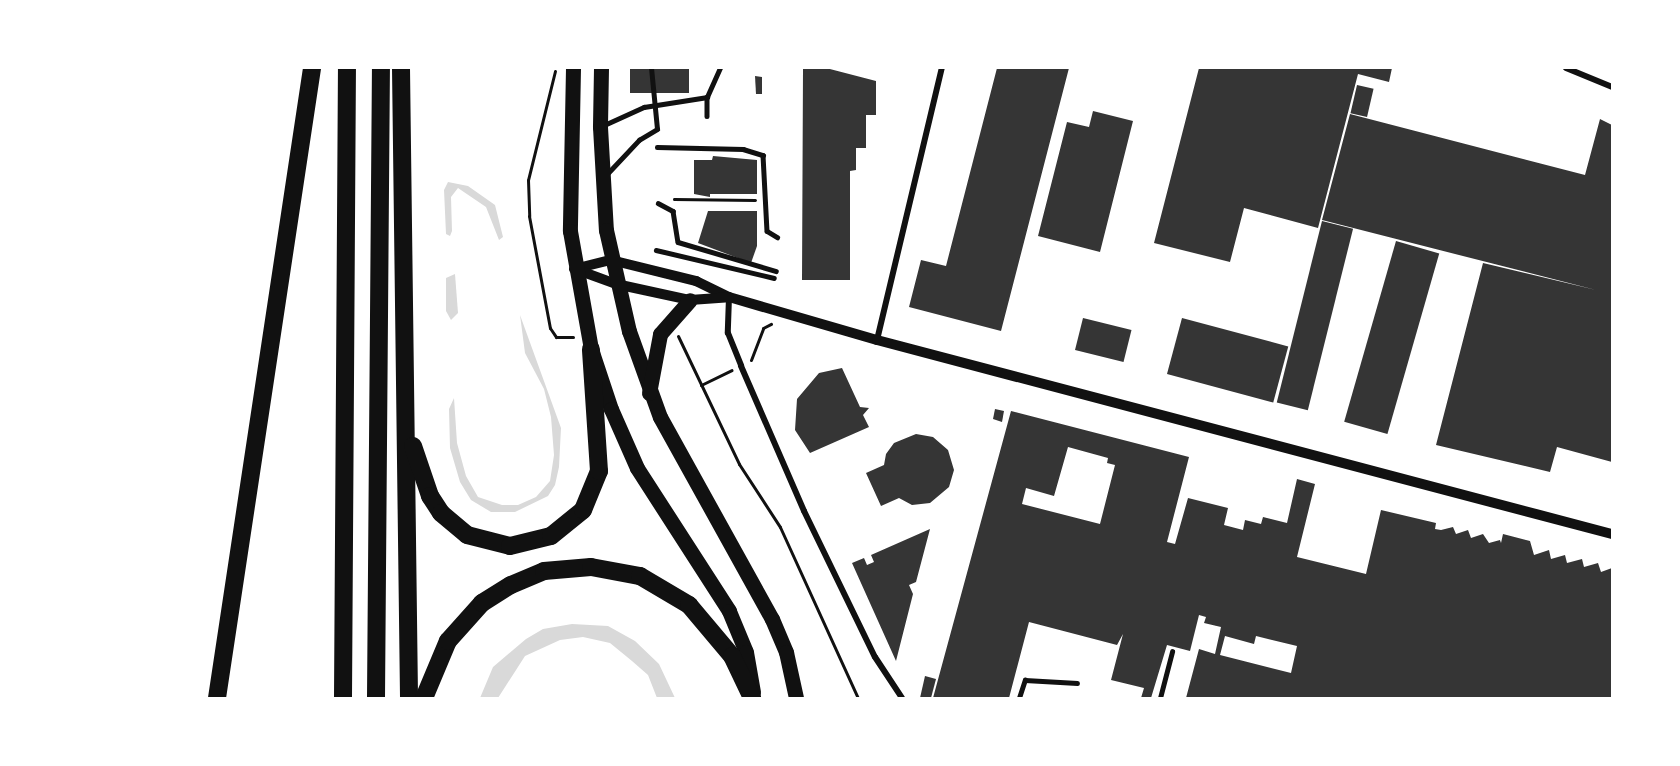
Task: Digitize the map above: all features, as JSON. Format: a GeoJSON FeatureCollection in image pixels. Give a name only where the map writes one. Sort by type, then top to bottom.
{"type":"FeatureCollection","features":[{"type":"Feature","properties":{"kind":"highway"},"geometry":{"type":"LineString","coordinates":[[217,699],[312,68]]}},
{"type":"Feature","properties":{"kind":"highway"},"geometry":{"type":"LineString","coordinates":[[342,699],[347,68]]}},
{"type":"Feature","properties":{"kind":"highway"},"geometry":{"type":"LineString","coordinates":[[376,699],[381,68]]}},
{"type":"Feature","properties":{"kind":"highway"},"geometry":{"type":"LineString","coordinates":[[401,68],[409,699]]}},
{"type":"Feature","properties":{"kind":"highway"},"geometry":{"type":"LineString","coordinates":[[407,427],[430,496],[450,522],[488,543],[510,546],[551,536],[583,510],[599,471],[589,342]]}},
{"type":"Feature","properties":{"kind":"highway"},"geometry":{"type":"LineString","coordinates":[[424,699],[448,641],[482,603],[528,577],[574,567],[624,572],[675,595],[711,627],[732,656],[753,699]]}},
{"type":"Feature","properties":{"kind":"main road"},"geometry":{"type":"LineString","coordinates":[[573,68],[569,215],[574,269],[589,342],[637,468],[729,611],[746,652],[753,699]]}},
{"type":"Feature","properties":{"kind":"main road"},"geometry":{"type":"LineString","coordinates":[[602,68],[600,127],[602,179],[616,284],[650,393],[681,456],[772,619],[786,652],[796,699]]}},
{"type":"Feature","properties":{"kind":"main road"},"geometry":{"type":"LineString","coordinates":[[650,393],[660,334],[690,300]]}},
{"type":"Feature","properties":{"kind":"street"},"geometry":{"type":"LineString","coordinates":[[877,340],[942,68]]}},
{"type":"Feature","properties":{"kind":"street"},"geometry":{"type":"LineString","coordinates":[[1566,68],[1612,87]]}},
{"type":"Feature","properties":{"kind":"street"},"geometry":{"type":"LineString","coordinates":[[574,269],[611,260],[696,281],[729,297],[877,340],[1612,534]]}},
{"type":"Feature","properties":{"kind":"street"},"geometry":{"type":"LineString","coordinates":[[574,269],[616,284],[690,300],[729,297]]}},
{"type":"Feature","properties":{"kind":"street"},"geometry":{"type":"LineString","coordinates":[[729,297],[728,333],[741,366],[804,511],[875,657],[902,699]]}},
{"type":"Feature","properties":{"kind":"lane"},"geometry":{"type":"LineString","coordinates":[[602,179],[639,140],[657,129],[651,68]]}},
{"type":"Feature","properties":{"kind":"lane"},"geometry":{"type":"LineString","coordinates":[[707,116],[707,97],[720,68]]}},
{"type":"Feature","properties":{"kind":"lane"},"geometry":{"type":"LineString","coordinates":[[600,127],[653,105],[707,97]]}},
{"type":"Feature","properties":{"kind":"lane"},"geometry":{"type":"LineString","coordinates":[[657,147],[743,149],[763,154],[767,231],[777,237]]}},
{"type":"Feature","properties":{"kind":"lane"},"geometry":{"type":"LineString","coordinates":[[658,203],[673,211],[678,242],[776,271]]}},
{"type":"Feature","properties":{"kind":"lane"},"geometry":{"type":"LineString","coordinates":[[656,250],[774,278]]}},
{"type":"Feature","properties":{"kind":"lane"},"geometry":{"type":"LineString","coordinates":[[1160,699],[1172,652]]}},
{"type":"Feature","properties":{"kind":"lane"},"geometry":{"type":"LineString","coordinates":[[1019,699],[1025,680],[1077,682]]}},
{"type":"Feature","properties":{"kind":"path"},"geometry":{"type":"LineString","coordinates":[[555,68],[528,180],[528,216],[550,328],[556,337],[589,342]]}},
{"type":"Feature","properties":{"kind":"path"},"geometry":{"type":"LineString","coordinates":[[669,198],[767,200]]}},
{"type":"Feature","properties":{"kind":"path"},"geometry":{"type":"LineString","coordinates":[[771,323],[763,328],[754,358],[701,385],[739,464],[780,527],[858,699]]}},
{"type":"Feature","properties":{"kind":"shaded area"},"geometry":{"type":"Polygon","coordinates":[[[448,182],[468,186],[495,205],[503,237],[499,240],[486,207],[458,188],[451,197],[452,231],[450,236],[446,234],[444,190],[448,182]]]}},
{"type":"Feature","properties":{"kind":"shaded area"},"geometry":{"type":"Polygon","coordinates":[[[455,274],[458,313],[451,320],[446,311],[446,278],[455,274]]]}},
{"type":"Feature","properties":{"kind":"shaded area"},"geometry":{"type":"Polygon","coordinates":[[[520,315],[561,428],[559,467],[555,485],[548,496],[515,512],[491,512],[471,500],[460,482],[450,448],[449,409],[454,398],[457,443],[466,476],[478,497],[502,505],[518,505],[536,497],[550,481],[554,455],[551,417],[544,389],[525,353],[520,315]]]}},
{"type":"Feature","properties":{"kind":"shaded area"},"geometry":{"type":"Polygon","coordinates":[[[572,624],[608,626],[635,641],[659,664],[675,698],[657,698],[648,675],[632,661],[610,643],[583,637],[560,640],[525,656],[498,698],[480,698],[493,667],[526,639],[543,629],[572,624]]]}},
{"type":"Feature","properties":{"kind":"building"},"geometry":{"type":"Polygon","coordinates":[[[630,68],[689,68],[689,93],[630,93],[630,68]]]}},
{"type":"Feature","properties":{"kind":"building"},"geometry":{"type":"Polygon","coordinates":[[[803,68],[826,68],[876,81],[876,115],[866,115],[866,148],[856,148],[856,170],[850,171],[850,280],[802,280],[803,68]]]}},
{"type":"Feature","properties":{"kind":"building"},"geometry":{"type":"Polygon","coordinates":[[[997,68],[1069,68],[1001,331],[909,307],[921,260],[946,266],[997,68]]]}},
{"type":"Feature","properties":{"kind":"building"},"geometry":{"type":"Polygon","coordinates":[[[1199,68],[1392,68],[1389,82],[1358,74],[1318,228],[1244,208],[1230,262],[1154,243],[1199,68]]]}},
{"type":"Feature","properties":{"kind":"building"},"geometry":{"type":"Polygon","coordinates":[[[755,76],[762,77],[762,94],[756,94],[755,76]]]}},
{"type":"Feature","properties":{"kind":"building"},"geometry":{"type":"Polygon","coordinates":[[[1357,85],[1374,89],[1367,117],[1350,113],[1357,85]]]}},
{"type":"Feature","properties":{"kind":"building"},"geometry":{"type":"Polygon","coordinates":[[[1093,111],[1133,121],[1100,252],[1038,236],[1067,122],[1089,127],[1093,111]]]}},
{"type":"Feature","properties":{"kind":"building"},"geometry":{"type":"Polygon","coordinates":[[[1350,114],[1585,175],[1600,119],[1612,125],[1612,462],[1557,447],[1550,472],[1436,445],[1483,263],[1596,290],[1322,220],[1350,114]]]}},
{"type":"Feature","properties":{"kind":"building"},"geometry":{"type":"Polygon","coordinates":[[[713,156],[757,160],[757,194],[710,194],[710,197],[694,194],[694,160],[712,160],[713,156]]]}},
{"type":"Feature","properties":{"kind":"building"},"geometry":{"type":"Polygon","coordinates":[[[708,211],[757,211],[757,246],[751,263],[698,243],[708,211]]]}},
{"type":"Feature","properties":{"kind":"building"},"geometry":{"type":"Polygon","coordinates":[[[1322,221],[1353,229],[1308,410],[1277,402],[1322,221]]]}},
{"type":"Feature","properties":{"kind":"building"},"geometry":{"type":"Polygon","coordinates":[[[1396,241],[1439,253],[1387,434],[1344,422],[1396,241]]]}},
{"type":"Feature","properties":{"kind":"building"},"geometry":{"type":"Polygon","coordinates":[[[1083,318],[1132,330],[1124,362],[1075,350],[1083,318]]]}},
{"type":"Feature","properties":{"kind":"building"},"geometry":{"type":"Polygon","coordinates":[[[1182,318],[1288,346],[1273,402],[1167,374],[1182,318]]]}},
{"type":"Feature","properties":{"kind":"building"},"geometry":{"type":"Polygon","coordinates":[[[842,368],[860,407],[869,408],[863,415],[869,427],[810,453],[795,430],[797,399],[819,373],[842,368]]]}},
{"type":"Feature","properties":{"kind":"building"},"geometry":{"type":"Polygon","coordinates":[[[995,409],[1004,411],[1002,422],[993,419],[995,409]]]}},
{"type":"Feature","properties":{"kind":"building"},"geometry":{"type":"Polygon","coordinates":[[[1011,411],[1189,457],[1167,542],[1175,544],[1188,498],[1228,508],[1224,525],[1243,530],[1245,520],[1261,524],[1263,517],[1287,523],[1297,479],[1315,484],[1297,557],[1366,574],[1381,510],[1436,523],[1435,529],[1453,527],[1456,534],[1468,530],[1471,538],[1483,534],[1489,543],[1500,540],[1501,543],[1503,534],[1530,541],[1534,555],[1549,550],[1551,559],[1565,555],[1567,563],[1582,559],[1584,567],[1598,563],[1601,572],[1612,568],[1612,698],[1186,698],[1199,649],[1215,654],[1221,627],[1204,623],[1206,617],[1199,615],[1190,651],[1167,645],[1151,698],[1141,698],[1144,688],[1111,680],[1123,634],[1117,645],[1029,622],[1009,698],[933,698],[1011,411]],[[1068,447],[1054,496],[1026,488],[1022,504],[1100,524],[1115,465],[1107,463],[1108,458],[1068,447]],[[1225,636],[1220,655],[1291,673],[1297,646],[1256,636],[1254,644],[1225,636]]]}},
{"type":"Feature","properties":{"kind":"building"},"geometry":{"type":"Polygon","coordinates":[[[916,434],[933,437],[948,450],[954,470],[949,487],[930,503],[912,505],[899,498],[881,506],[866,473],[884,465],[886,454],[894,443],[916,434]]]}},
{"type":"Feature","properties":{"kind":"building"},"geometry":{"type":"Polygon","coordinates":[[[930,529],[916,582],[909,585],[913,594],[896,661],[852,563],[864,558],[867,565],[874,562],[871,555],[930,529]]]}},
{"type":"Feature","properties":{"kind":"building"},"geometry":{"type":"Polygon","coordinates":[[[925,676],[936,679],[931,698],[920,698],[925,676]]]}}]}
